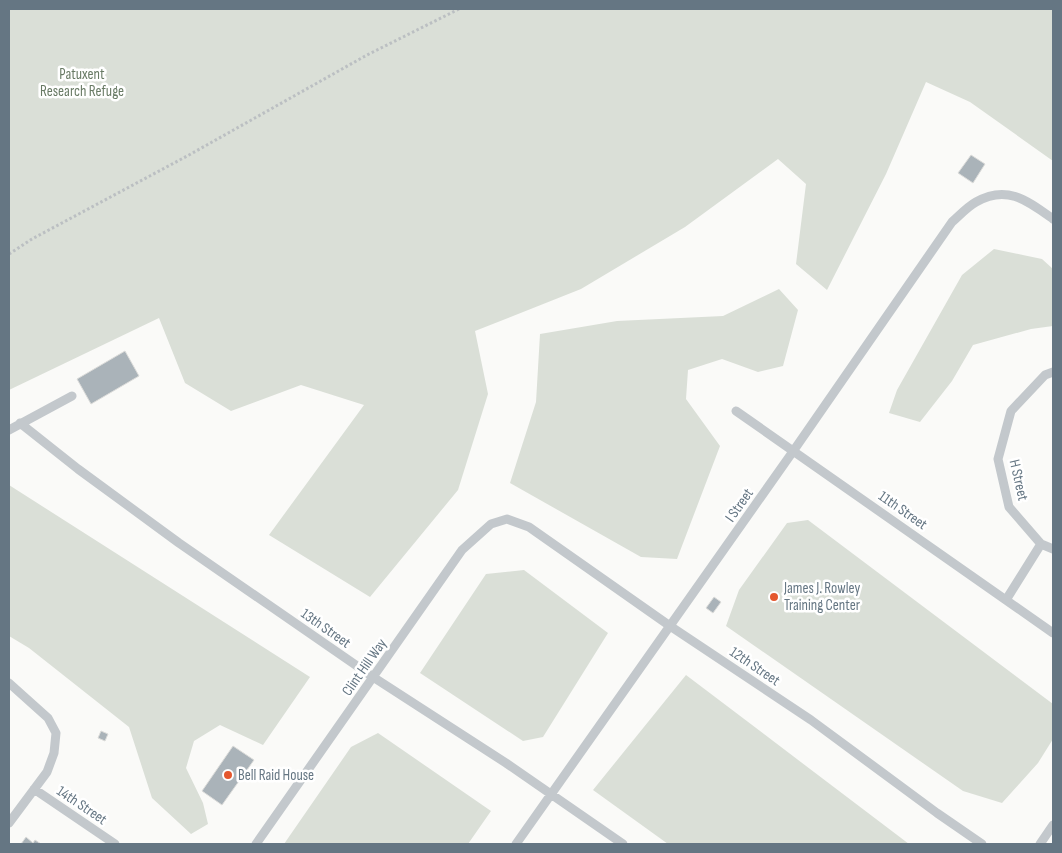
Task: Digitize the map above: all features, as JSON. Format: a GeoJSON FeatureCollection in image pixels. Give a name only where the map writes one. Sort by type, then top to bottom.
{"type":"FeatureCollection","features":[{"type":"Feature","properties":{"kind":"lane","name":"I Street"},"geometry":{"type":"LineString","coordinates":[[516,844],[952,222],[975,202],[994,194],[1012,194],[1031,203],[1053,219]]}},
{"type":"Feature","properties":{"kind":"lane","name":"H Street"},"geometry":{"type":"LineString","coordinates":[[1053,372],[1044,375],[1011,411],[998,459],[1009,507],[1041,544],[1053,549]]}},
{"type":"Feature","properties":{"kind":"lane"},"geometry":{"type":"LineString","coordinates":[[9,430],[72,396]]}},
{"type":"Feature","properties":{"kind":"lane","name":"11th Street"},"geometry":{"type":"LineString","coordinates":[[736,411],[1053,633]]}},
{"type":"Feature","properties":{"kind":"lane","name":"13th Street"},"geometry":{"type":"LineString","coordinates":[[20,423],[78,470],[179,543],[373,677],[506,762],[623,844]]}},
{"type":"Feature","properties":{"kind":"lane","name":"Clint Hill Way"},"geometry":{"type":"LineString","coordinates":[[256,844],[462,550],[491,524],[507,519]]}},
{"type":"Feature","properties":{"kind":"lane","name":"12th Street"},"geometry":{"type":"LineString","coordinates":[[507,519],[529,527],[670,626],[811,720],[982,844]]}},
{"type":"Feature","properties":{"kind":"lane"},"geometry":{"type":"LineString","coordinates":[[1006,600],[1041,544]]}},
{"type":"Feature","properties":{"kind":"lane"},"geometry":{"type":"LineString","coordinates":[[9,823],[47,772],[54,752],[56,733],[48,718],[10,687]]}},
{"type":"Feature","properties":{"kind":"lane","name":"14th Street"},"geometry":{"type":"LineString","coordinates":[[34,790],[115,844]]}},
{"type":"Feature","properties":{"kind":"lane"},"geometry":{"type":"LineString","coordinates":[[1040,844],[1053,825]]}},
{"type":"Feature","properties":{"kind":"path"},"geometry":{"type":"LineString","coordinates":[[9,254],[32,239],[189,155],[367,55],[459,9]]}},
{"type":"Feature","properties":{"kind":"green space","name":"Patuxent Research Refuge"},"geometry":{"type":"Polygon","coordinates":[[[9,9],[1053,9],[1053,161],[970,102],[926,82],[886,174],[827,290],[796,264],[806,184],[778,159],[685,227],[581,289],[475,331],[488,394],[458,490],[370,597],[269,535],[364,405],[301,385],[231,411],[185,383],[159,318],[9,390],[9,9]]]}},
{"type":"Feature","properties":{"kind":"green space"},"geometry":{"type":"Polygon","coordinates":[[[994,249],[1042,259],[1053,269],[1053,326],[1031,329],[973,345],[952,381],[920,422],[889,413],[897,390],[962,275],[994,249]]]}},
{"type":"Feature","properties":{"kind":"green space"},"geometry":{"type":"Polygon","coordinates":[[[779,289],[798,310],[783,366],[758,372],[722,359],[688,370],[686,399],[720,446],[677,559],[641,557],[510,483],[536,402],[540,334],[617,321],[723,316],[779,289]]]}},
{"type":"Feature","properties":{"kind":"green space"},"geometry":{"type":"Polygon","coordinates":[[[9,485],[310,677],[263,745],[220,725],[194,741],[186,768],[203,803],[208,824],[191,834],[152,798],[129,727],[29,648],[9,636],[9,485]]]}},
{"type":"Feature","properties":{"kind":"green space"},"geometry":{"type":"Polygon","coordinates":[[[808,520],[1053,704],[1053,739],[1038,763],[1002,803],[963,791],[726,626],[739,590],[787,523],[808,520]]]}},
{"type":"Feature","properties":{"kind":"green space"},"geometry":{"type":"Polygon","coordinates":[[[524,570],[608,633],[543,737],[523,741],[420,673],[486,574],[524,570]]]}},
{"type":"Feature","properties":{"kind":"green space"},"geometry":{"type":"Polygon","coordinates":[[[686,675],[909,844],[668,844],[593,790],[686,675]]]}},
{"type":"Feature","properties":{"kind":"green space"},"geometry":{"type":"Polygon","coordinates":[[[378,733],[491,811],[468,844],[284,844],[351,747],[378,733]]]}},
{"type":"Feature","properties":{"kind":"building"},"geometry":{"type":"Polygon","coordinates":[[[971,155],[985,164],[973,183],[958,173],[971,155]]]}},
{"type":"Feature","properties":{"kind":"building"},"geometry":{"type":"Polygon","coordinates":[[[125,351],[139,376],[91,404],[77,379],[125,351]]]}},
{"type":"Feature","properties":{"kind":"building"},"geometry":{"type":"Polygon","coordinates":[[[714,597],[721,602],[713,613],[706,608],[714,597]]]}},
{"type":"Feature","properties":{"kind":"building"},"geometry":{"type":"Polygon","coordinates":[[[101,731],[108,734],[105,741],[98,738],[101,731]]]}},
{"type":"Feature","properties":{"kind":"building","name":"Bell Raid House"},"geometry":{"type":"Polygon","coordinates":[[[233,746],[254,760],[222,805],[202,791],[233,746]]]}},
{"type":"Feature","properties":{"kind":"building"},"geometry":{"type":"Polygon","coordinates":[[[26,837],[33,843],[35,840],[41,844],[21,844],[26,837]]]}},
{"type":"Feature","properties":{"kind":"place","name":"James J. Rowley Training Center"},"geometry":{"type":"Point","coordinates":[774,597]}},
{"type":"Feature","properties":{"kind":"place","name":"Bell Raid House"},"geometry":{"type":"Point","coordinates":[228,775]}}]}
